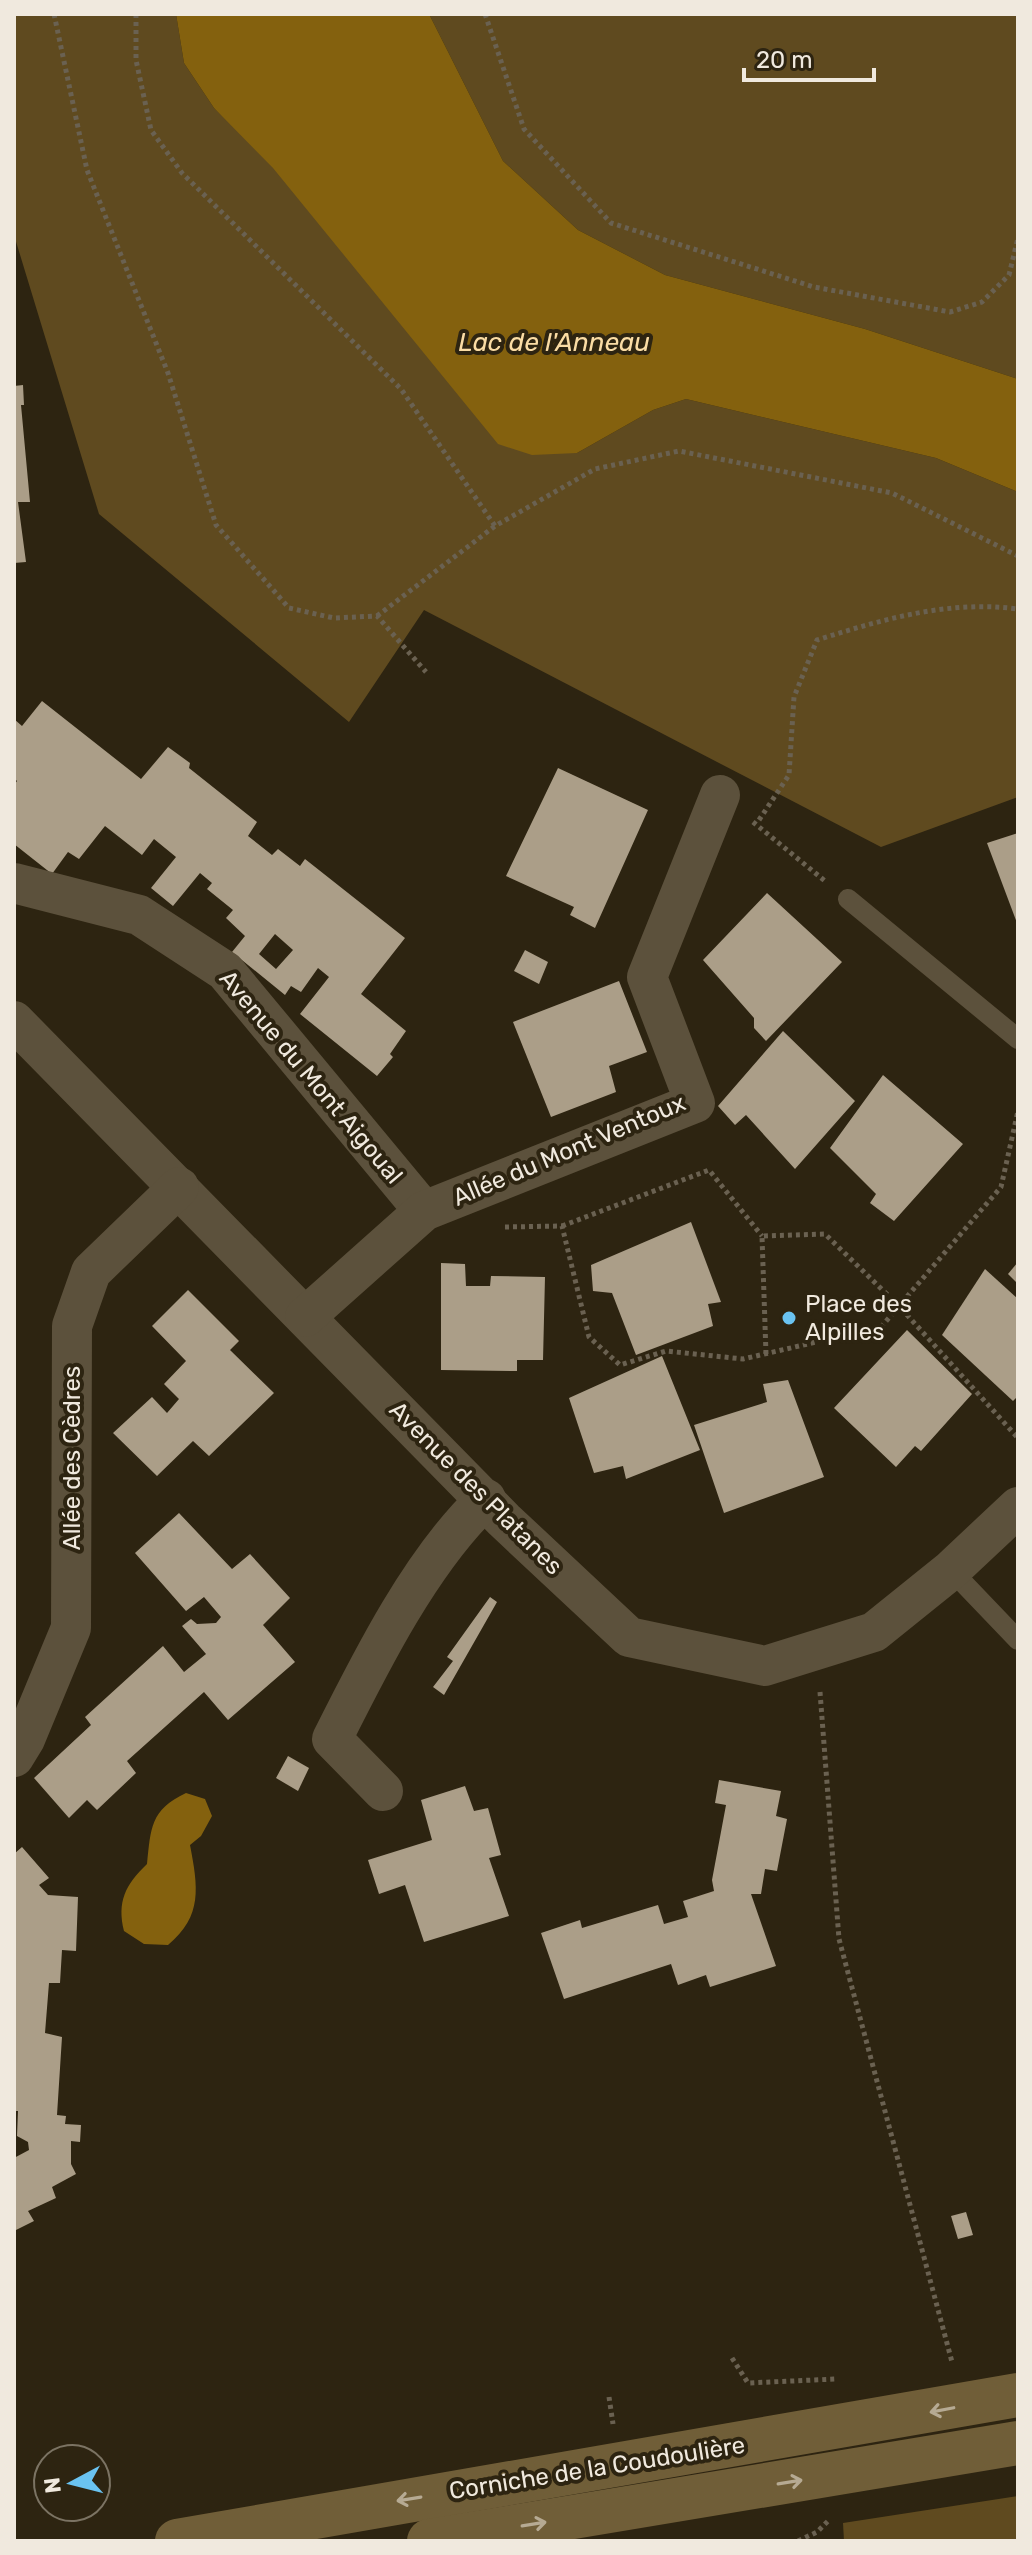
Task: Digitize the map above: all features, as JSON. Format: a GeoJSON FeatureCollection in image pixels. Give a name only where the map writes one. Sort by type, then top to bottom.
{"type":"FeatureCollection","features":[{"type":"Feature","properties":{"kind":"main road","name":"Corniche de la Coudoulière"},"geometry":{"type":"LineString","coordinates":[[177,2541],[1018,2395]]}},
{"type":"Feature","properties":{"kind":"main road","name":"Corniche de la Coudoulière"},"geometry":{"type":"LineString","coordinates":[[429,2541],[1018,2443]]}},
{"type":"Feature","properties":{"kind":"street","name":"Allée du Mont Ventoux"},"geometry":{"type":"LineString","coordinates":[[305,1317],[424,1211],[695,1103],[647,977],[720,795]]}},
{"type":"Feature","properties":{"kind":"street","name":"Avenue du Mont Aigoual"},"geometry":{"type":"LineString","coordinates":[[14,883],[139,915],[225,971],[424,1211]]}},
{"type":"Feature","properties":{"kind":"street","name":"Avenue des Platanes"},"geometry":{"type":"LineString","coordinates":[[14,1021],[486,1499],[629,1637],[765,1666],[874,1632],[951,1570],[1018,1507]]}},
{"type":"Feature","properties":{"kind":"street","name":"Allée des Cèdres"},"geometry":{"type":"LineString","coordinates":[[14,1757],[71,1628],[72,1326],[91,1272],[179,1187]]}},
{"type":"Feature","properties":{"kind":"street"},"geometry":{"type":"LineString","coordinates":[[383,1791],[332,1739],[369,1666],[457,1526],[486,1499]]}},
{"type":"Feature","properties":{"kind":"lane"},"geometry":{"type":"LineString","coordinates":[[848,899],[1018,1039]]}},
{"type":"Feature","properties":{"kind":"lane"},"geometry":{"type":"LineString","coordinates":[[951,1570],[1018,1640]]}},
{"type":"Feature","properties":{"kind":"path"},"geometry":{"type":"LineString","coordinates":[[54,14],[87,170],[168,373],[216,525],[289,608],[334,618],[377,616],[495,526],[595,469],[679,451],[892,493],[1018,556]]}},
{"type":"Feature","properties":{"kind":"path"},"geometry":{"type":"LineString","coordinates":[[136,14],[136,60],[151,130],[182,173],[401,389],[495,526]]}},
{"type":"Feature","properties":{"kind":"path"},"geometry":{"type":"LineString","coordinates":[[485,14],[524,129],[611,223],[814,287],[950,312],[982,302],[1009,275],[1018,238]]}},
{"type":"Feature","properties":{"kind":"path"},"geometry":{"type":"LineString","coordinates":[[1009,275],[1018,280]]}},
{"type":"Feature","properties":{"kind":"path"},"geometry":{"type":"LineString","coordinates":[[756,824],[789,775],[794,697],[817,640],[898,614],[986,605],[1018,609]]}},
{"type":"Feature","properties":{"kind":"path"},"geometry":{"type":"LineString","coordinates":[[377,616],[426,672]]}},
{"type":"Feature","properties":{"kind":"path"},"geometry":{"type":"LineString","coordinates":[[720,795],[848,899]]}},
{"type":"Feature","properties":{"kind":"path"},"geometry":{"type":"LineString","coordinates":[[562,1226],[589,1337],[620,1365],[666,1351],[743,1359],[881,1327],[1001,1187],[1018,1111]]}},
{"type":"Feature","properties":{"kind":"path"},"geometry":{"type":"LineString","coordinates":[[471,1193],[486,1227],[562,1226],[709,1170],[762,1236],[766,1354]]}},
{"type":"Feature","properties":{"kind":"path"},"geometry":{"type":"LineString","coordinates":[[762,1236],[825,1234],[899,1306],[1018,1438]]}},
{"type":"Feature","properties":{"kind":"path"},"geometry":{"type":"LineString","coordinates":[[816,1650],[839,1939],[963,2406]]}},
{"type":"Feature","properties":{"kind":"path"},"geometry":{"type":"LineString","coordinates":[[811,2541],[817,2532]]}},
{"type":"Feature","properties":{"kind":"shaded area"},"geometry":{"type":"Polygon","coordinates":[[[14,14],[176,14],[184,63],[214,108],[577,453],[653,410],[686,399],[936,458],[1018,492],[1018,797],[881,847],[424,610],[349,722],[99,514],[14,235],[14,14]]]}},
{"type":"Feature","properties":{"kind":"shaded area"},"geometry":{"type":"Polygon","coordinates":[[[429,14],[1018,14],[1018,379],[865,329],[665,275],[578,230],[503,161],[429,14]]]}},
{"type":"Feature","properties":{"kind":"shaded area"},"geometry":{"type":"Polygon","coordinates":[[[1018,2496],[1018,2541],[844,2541],[843,2523],[1018,2496]]]}},
{"type":"Feature","properties":{"kind":"water","name":"Lac de l'Anneau"},"geometry":{"type":"Polygon","coordinates":[[[176,14],[429,14],[503,161],[578,230],[665,275],[865,329],[1018,379],[1018,492],[936,458],[686,399],[653,410],[577,453],[532,455],[498,444],[273,168],[214,108],[184,63],[176,14]]]}},
{"type":"Feature","properties":{"kind":"water"},"geometry":{"type":"Polygon","coordinates":[[[186,1793],[205,1799],[212,1816],[201,1836],[190,1845],[196,1887],[192,1912],[179,1934],[168,1945],[144,1944],[124,1931],[122,1903],[133,1879],[147,1864],[154,1821],[165,1806],[186,1793]]]}},
{"type":"Feature","properties":{"kind":"building"},"geometry":{"type":"Polygon","coordinates":[[[23,385],[24,405],[21,405],[30,502],[18,502],[26,562],[14,563],[14,386],[23,385]]]}},
{"type":"Feature","properties":{"kind":"building"},"geometry":{"type":"Polygon","coordinates":[[[42,701],[141,779],[168,747],[190,763],[189,768],[257,822],[248,836],[272,855],[278,849],[300,866],[305,859],[405,938],[361,994],[406,1031],[390,1054],[393,1057],[377,1076],[300,1014],[329,977],[318,968],[301,992],[291,986],[285,995],[232,952],[245,936],[226,918],[233,910],[207,889],[212,883],[200,873],[173,906],[151,888],[176,857],[154,839],[142,855],[105,826],[79,859],[68,852],[52,874],[14,844],[14,785],[17,781],[14,778],[14,719],[22,726],[42,701]],[[275,934],[259,954],[276,969],[293,950],[275,934]]]}},
{"type":"Feature","properties":{"kind":"building"},"geometry":{"type":"Polygon","coordinates":[[[558,768],[648,810],[595,928],[570,915],[574,907],[506,876],[558,768]]]}},
{"type":"Feature","properties":{"kind":"building"},"geometry":{"type":"Polygon","coordinates":[[[1018,833],[1018,923],[1017,923],[987,843],[1018,833]]]}},
{"type":"Feature","properties":{"kind":"building"},"geometry":{"type":"Polygon","coordinates":[[[767,893],[842,962],[766,1041],[754,1028],[754,1018],[703,960],[767,893]]]}},
{"type":"Feature","properties":{"kind":"building"},"geometry":{"type":"Polygon","coordinates":[[[525,950],[548,962],[539,984],[514,971],[525,950]]]}},
{"type":"Feature","properties":{"kind":"building"},"geometry":{"type":"Polygon","coordinates":[[[619,981],[647,1052],[609,1066],[616,1092],[551,1117],[513,1022],[619,981]]]}},
{"type":"Feature","properties":{"kind":"building"},"geometry":{"type":"Polygon","coordinates":[[[783,1031],[855,1101],[795,1169],[746,1115],[735,1125],[718,1106],[783,1031]]]}},
{"type":"Feature","properties":{"kind":"building"},"geometry":{"type":"Polygon","coordinates":[[[883,1075],[963,1144],[894,1221],[870,1203],[876,1194],[830,1148],[883,1075]]]}},
{"type":"Feature","properties":{"kind":"building"},"geometry":{"type":"Polygon","coordinates":[[[691,1222],[721,1302],[708,1304],[713,1326],[636,1355],[612,1293],[593,1291],[591,1265],[691,1222]]]}},
{"type":"Feature","properties":{"kind":"building"},"geometry":{"type":"Polygon","coordinates":[[[1018,1262],[1018,1284],[1008,1274],[1018,1262]]]}},
{"type":"Feature","properties":{"kind":"building"},"geometry":{"type":"Polygon","coordinates":[[[441,1263],[465,1264],[466,1286],[490,1286],[491,1276],[545,1277],[543,1360],[517,1360],[517,1371],[441,1370],[441,1263]]]}},
{"type":"Feature","properties":{"kind":"building"},"geometry":{"type":"Polygon","coordinates":[[[985,1269],[1018,1299],[1018,1396],[1013,1401],[942,1335],[985,1269]]]}},
{"type":"Feature","properties":{"kind":"building"},"geometry":{"type":"Polygon","coordinates":[[[188,1290],[239,1341],[230,1350],[274,1393],[209,1456],[193,1441],[157,1476],[113,1433],[152,1397],[167,1413],[179,1399],[164,1384],[186,1361],[152,1326],[188,1290]]]}},
{"type":"Feature","properties":{"kind":"building"},"geometry":{"type":"Polygon","coordinates":[[[907,1330],[972,1394],[921,1451],[915,1446],[896,1467],[834,1408],[907,1330]]]}},
{"type":"Feature","properties":{"kind":"building"},"geometry":{"type":"Polygon","coordinates":[[[662,1356],[700,1450],[626,1479],[623,1466],[594,1473],[569,1398],[662,1356]]]}},
{"type":"Feature","properties":{"kind":"building"},"geometry":{"type":"Polygon","coordinates":[[[788,1380],[824,1477],[724,1513],[694,1425],[767,1402],[763,1384],[788,1380]]]}},
{"type":"Feature","properties":{"kind":"building"},"geometry":{"type":"Polygon","coordinates":[[[179,1513],[232,1569],[250,1554],[290,1598],[263,1625],[295,1662],[228,1720],[204,1692],[127,1761],[136,1773],[97,1810],[87,1800],[69,1818],[34,1778],[91,1725],[85,1717],[163,1646],[184,1672],[206,1654],[182,1626],[191,1619],[197,1624],[216,1623],[221,1617],[204,1597],[186,1611],[135,1553],[179,1513]]]}},
{"type":"Feature","properties":{"kind":"building"},"geometry":{"type":"Polygon","coordinates":[[[490,1597],[497,1602],[444,1695],[433,1687],[453,1661],[447,1657],[490,1597]]]}},
{"type":"Feature","properties":{"kind":"building"},"geometry":{"type":"Polygon","coordinates":[[[288,1756],[309,1768],[298,1791],[276,1778],[288,1756]]]}},
{"type":"Feature","properties":{"kind":"building"},"geometry":{"type":"Polygon","coordinates":[[[719,1780],[781,1791],[776,1816],[787,1819],[777,1871],[765,1869],[761,1894],[751,1894],[776,1966],[710,1987],[706,1975],[678,1985],[671,1964],[564,1999],[541,1933],[580,1920],[582,1928],[658,1905],[664,1924],[688,1917],[683,1901],[714,1891],[712,1880],[726,1805],[715,1803],[719,1780]]]}},
{"type":"Feature","properties":{"kind":"building"},"geometry":{"type":"Polygon","coordinates":[[[465,1786],[474,1811],[488,1808],[501,1855],[489,1858],[509,1916],[424,1942],[405,1885],[379,1894],[368,1860],[432,1840],[421,1800],[465,1786]]]}},
{"type":"Feature","properties":{"kind":"building"},"geometry":{"type":"Polygon","coordinates":[[[22,1847],[49,1878],[39,1885],[48,1895],[78,1897],[76,1951],[62,1950],[60,1983],[49,1983],[45,2033],[62,2037],[57,2115],[66,2116],[65,2124],[81,2125],[80,2142],[71,2141],[71,2164],[76,2174],[52,2187],[56,2198],[28,2211],[34,2221],[14,2231],[14,2158],[29,2150],[28,2142],[17,2136],[18,2111],[14,2111],[14,1854],[22,1847]]]}},
{"type":"Feature","properties":{"kind":"building"},"geometry":{"type":"Polygon","coordinates":[[[966,2212],[973,2235],[958,2239],[951,2216],[966,2212]]]}},
{"type":"Feature","properties":{"kind":"place","name":"Place des Alpilles"},"geometry":{"type":"Point","coordinates":[789,1318]}}]}
